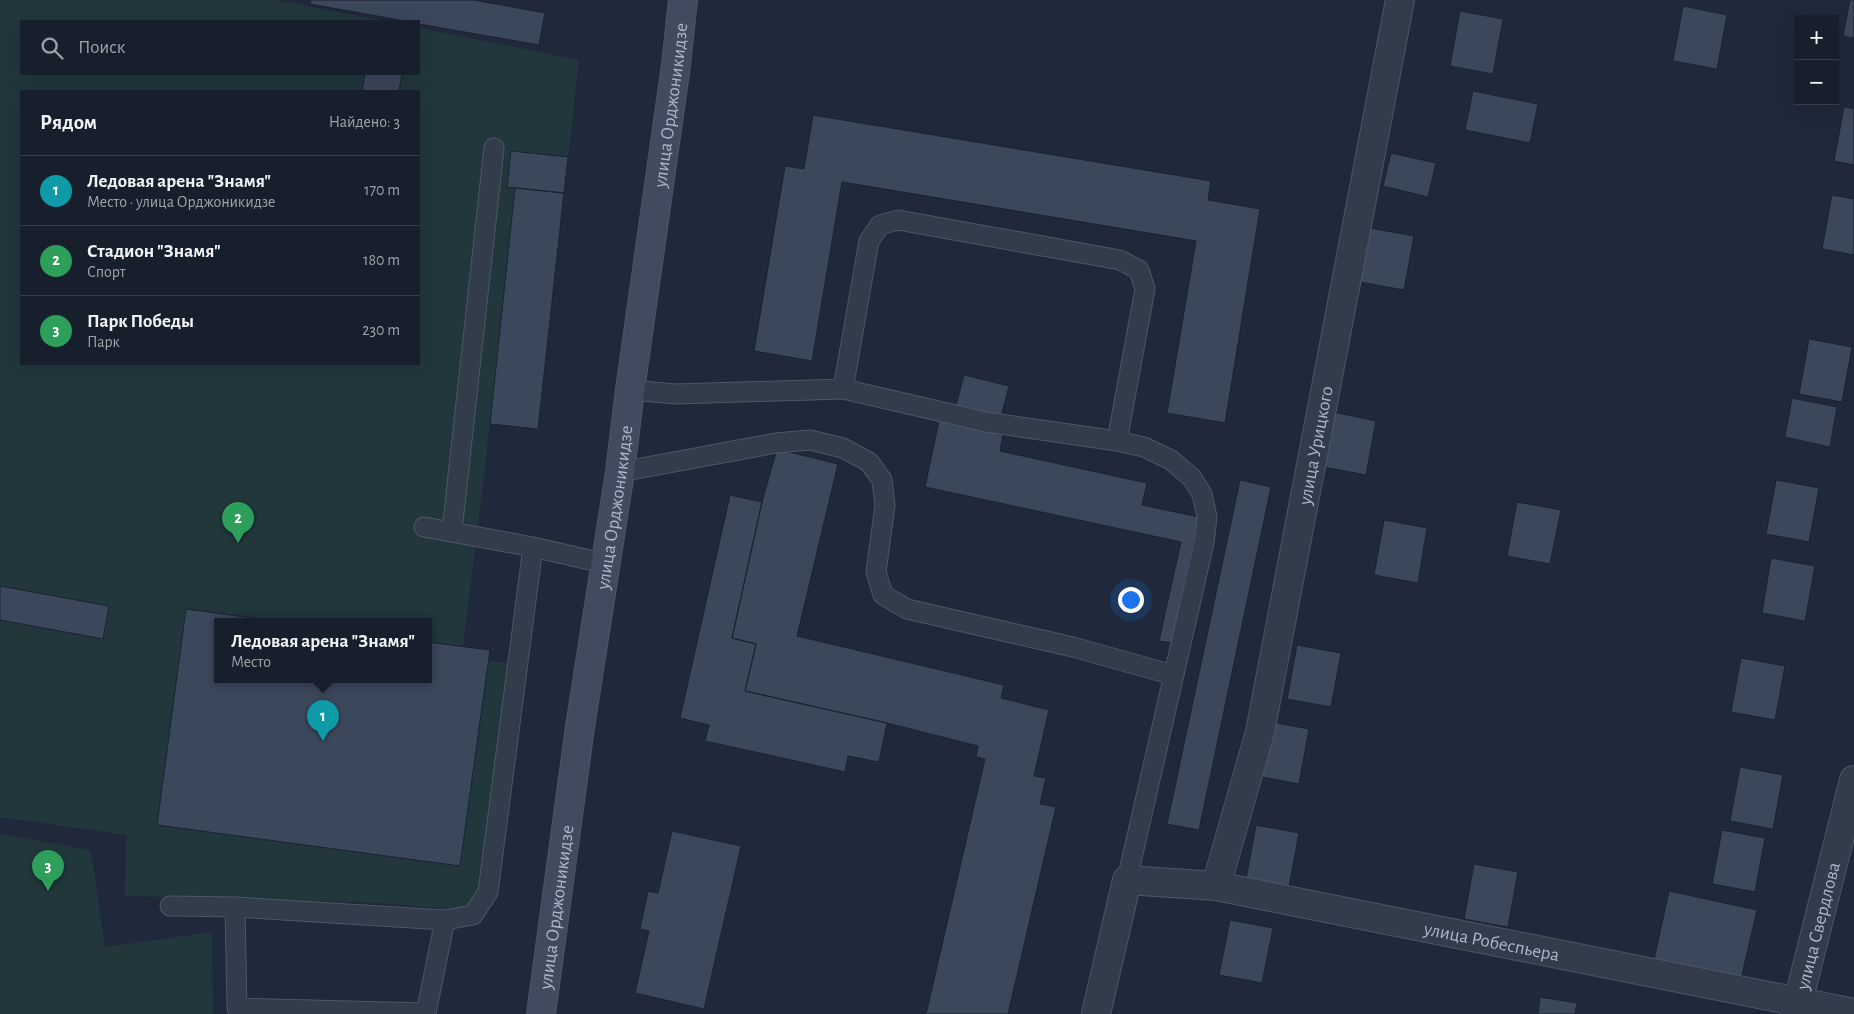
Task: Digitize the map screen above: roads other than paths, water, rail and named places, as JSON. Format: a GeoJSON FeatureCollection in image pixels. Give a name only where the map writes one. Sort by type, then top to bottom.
{"type":"FeatureCollection","features":[{"type":"Feature","properties":{"kind":"main road","name":"улица Орджоникидзе"},"geometry":{"type":"LineString","coordinates":[[541,1014],[580,727],[620,472],[676,65],[683,0]]}},
{"type":"Feature","properties":{"kind":"street","name":"улица Урицкого"},"geometry":{"type":"LineString","coordinates":[[1216,886],[1260,732],[1400,0]]}},
{"type":"Feature","properties":{"kind":"street","name":"улица Свердлова"},"geometry":{"type":"LineString","coordinates":[[1796,1008],[1854,780]]}},
{"type":"Feature","properties":{"kind":"street","name":"улица Робеспьера"},"geometry":{"type":"LineString","coordinates":[[1127,880],[1216,886],[1796,1008],[1854,1013]]}},
{"type":"Feature","properties":{"kind":"street"},"geometry":{"type":"LineString","coordinates":[[1096,1014],[1127,880]]}},
{"type":"Feature","properties":{"kind":"lane"},"geometry":{"type":"LineString","coordinates":[[452,531],[494,148]]}},
{"type":"Feature","properties":{"kind":"lane"},"geometry":{"type":"LineString","coordinates":[[843,389],[869,241],[880,225],[898,220],[1120,260],[1139,270],[1145,288],[1117,441]]}},
{"type":"Feature","properties":{"kind":"lane"},"geometry":{"type":"LineString","coordinates":[[630,390],[676,394],[843,389],[986,422],[1117,441],[1144,448],[1171,460],[1192,478],[1202,494],[1207,517],[1204,542],[1127,880]]}},
{"type":"Feature","properties":{"kind":"lane"},"geometry":{"type":"LineString","coordinates":[[620,472],[776,443],[810,440],[843,448],[869,462],[882,480],[885,505],[876,572],[883,595],[907,609],[1073,647],[1173,675]]}},
{"type":"Feature","properties":{"kind":"lane"},"geometry":{"type":"LineString","coordinates":[[424,527],[533,547],[607,564]]}},
{"type":"Feature","properties":{"kind":"lane"},"geometry":{"type":"LineString","coordinates":[[170,906],[235,907],[445,920],[473,915],[488,892],[533,547]]}},
{"type":"Feature","properties":{"kind":"lane"},"geometry":{"type":"LineString","coordinates":[[235,907],[238,1008],[426,1013],[445,920]]}},
{"type":"Feature","properties":{"kind":"place","name":"Стадион \"Знамя\""},"geometry":{"type":"Point","coordinates":[238,543]}},
{"type":"Feature","properties":{"kind":"place","name":"Ледовая арена \"Знамя\""},"geometry":{"type":"Point","coordinates":[323,741]}},
{"type":"Feature","properties":{"kind":"place","name":"Парк Победы"},"geometry":{"type":"Point","coordinates":[48,891]}}]}
